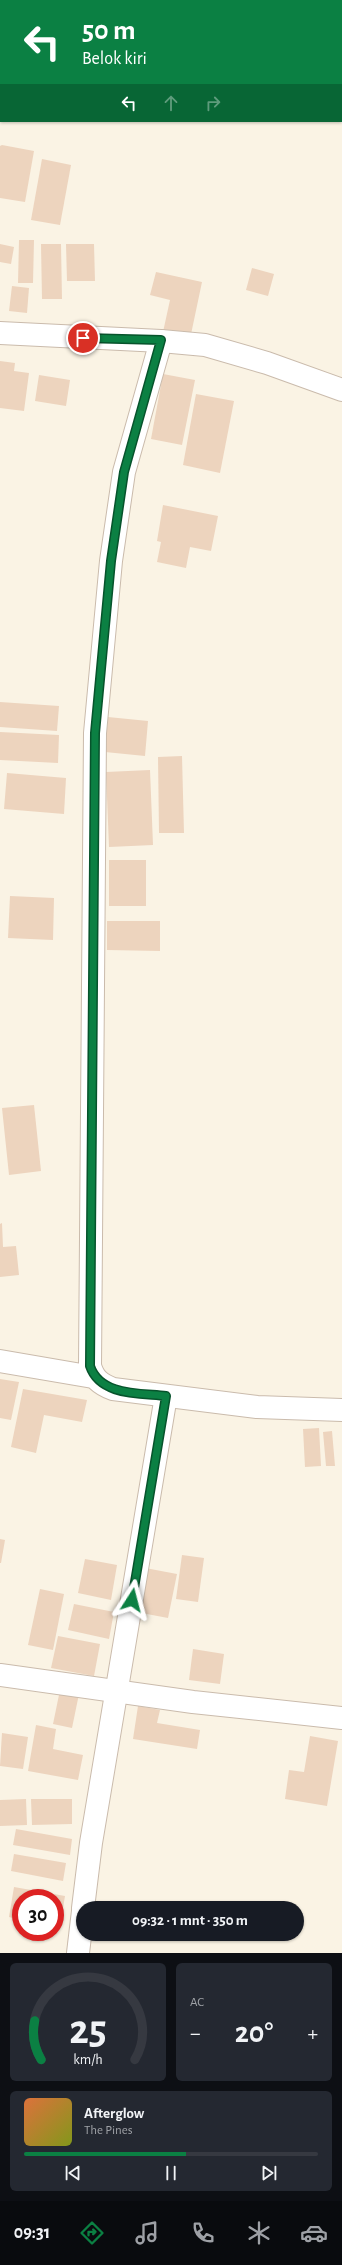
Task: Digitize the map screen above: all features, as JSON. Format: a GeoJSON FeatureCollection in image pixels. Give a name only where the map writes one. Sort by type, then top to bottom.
{"type":"FeatureCollection","features":[{"type":"Feature","properties":{"kind":"street"},"geometry":{"type":"LineString","coordinates":[[0,333],[161,340],[205,345],[267,363],[342,390]]}},
{"type":"Feature","properties":{"kind":"street"},"geometry":{"type":"LineString","coordinates":[[161,340],[124,472],[111,561],[95,733],[90,1366],[94,1377],[101,1384],[112,1389],[257,1407],[342,1410]]}},
{"type":"Feature","properties":{"kind":"street"},"geometry":{"type":"LineString","coordinates":[[0,1361],[94,1377]]}},
{"type":"Feature","properties":{"kind":"street"},"geometry":{"type":"LineString","coordinates":[[84,1901],[91,1843],[118,1691],[146,1508],[166,1396]]}},
{"type":"Feature","properties":{"kind":"street"},"geometry":{"type":"LineString","coordinates":[[0,1675],[193,1702],[342,1718]]}},
{"type":"Feature","properties":{"kind":"street"},"geometry":{"type":"LineString","coordinates":[[78,1953],[79,1941]]}},
{"type":"Feature","properties":{"kind":"building"},"geometry":{"type":"Polygon","coordinates":[[[2,145],[34,151],[25,202],[0,198],[0,146],[2,145]]]}},
{"type":"Feature","properties":{"kind":"building"},"geometry":{"type":"Polygon","coordinates":[[[42,159],[71,165],[60,225],[31,220],[42,159]]]}},
{"type":"Feature","properties":{"kind":"building"},"geometry":{"type":"Polygon","coordinates":[[[19,240],[34,240],[33,283],[18,283],[19,240]]]}},
{"type":"Feature","properties":{"kind":"building"},"geometry":{"type":"Polygon","coordinates":[[[0,244],[14,247],[11,264],[0,262],[0,244]]]}},
{"type":"Feature","properties":{"kind":"building"},"geometry":{"type":"Polygon","coordinates":[[[41,244],[61,244],[62,299],[42,299],[41,244]]]}},
{"type":"Feature","properties":{"kind":"building"},"geometry":{"type":"Polygon","coordinates":[[[66,244],[94,244],[95,281],[67,281],[66,244]]]}},
{"type":"Feature","properties":{"kind":"building"},"geometry":{"type":"Polygon","coordinates":[[[252,268],[274,274],[268,296],[246,290],[252,268]]]}},
{"type":"Feature","properties":{"kind":"building"},"geometry":{"type":"Polygon","coordinates":[[[156,272],[202,282],[190,339],[163,332],[170,300],[150,295],[156,272]]]}},
{"type":"Feature","properties":{"kind":"building"},"geometry":{"type":"Polygon","coordinates":[[[12,286],[29,288],[27,313],[9,311],[12,286]]]}},
{"type":"Feature","properties":{"kind":"building"},"geometry":{"type":"Polygon","coordinates":[[[0,361],[15,363],[14,371],[29,373],[24,411],[0,408],[0,361]]]}},
{"type":"Feature","properties":{"kind":"building"},"geometry":{"type":"Polygon","coordinates":[[[163,374],[195,380],[182,445],[151,439],[163,374]]]}},
{"type":"Feature","properties":{"kind":"building"},"geometry":{"type":"Polygon","coordinates":[[[39,375],[70,380],[66,406],[35,401],[39,375]]]}},
{"type":"Feature","properties":{"kind":"building"},"geometry":{"type":"Polygon","coordinates":[[[196,394],[234,401],[220,473],[183,465],[196,394]]]}},
{"type":"Feature","properties":{"kind":"building"},"geometry":{"type":"Polygon","coordinates":[[[163,505],[218,516],[211,551],[190,547],[186,568],[157,562],[161,542],[157,541],[163,505]]]}},
{"type":"Feature","properties":{"kind":"building"},"geometry":{"type":"Polygon","coordinates":[[[0,702],[59,706],[57,731],[0,727],[0,702]]]}},
{"type":"Feature","properties":{"kind":"building"},"geometry":{"type":"Polygon","coordinates":[[[108,717],[148,721],[145,756],[105,752],[108,717]]]}},
{"type":"Feature","properties":{"kind":"building"},"geometry":{"type":"Polygon","coordinates":[[[0,732],[59,735],[58,763],[0,760],[0,732]]]}},
{"type":"Feature","properties":{"kind":"building"},"geometry":{"type":"Polygon","coordinates":[[[182,756],[184,833],[159,833],[158,757],[182,756]]]}},
{"type":"Feature","properties":{"kind":"building"},"geometry":{"type":"Polygon","coordinates":[[[150,770],[153,845],[109,847],[106,772],[150,770]]]}},
{"type":"Feature","properties":{"kind":"building"},"geometry":{"type":"Polygon","coordinates":[[[7,773],[66,778],[64,814],[4,809],[7,773]]]}},
{"type":"Feature","properties":{"kind":"building"},"geometry":{"type":"Polygon","coordinates":[[[109,860],[146,860],[146,906],[109,906],[109,860]]]}},
{"type":"Feature","properties":{"kind":"building"},"geometry":{"type":"Polygon","coordinates":[[[10,896],[54,898],[53,940],[8,938],[10,896]]]}},
{"type":"Feature","properties":{"kind":"building"},"geometry":{"type":"Polygon","coordinates":[[[107,921],[160,921],[160,951],[107,950],[107,921]]]}},
{"type":"Feature","properties":{"kind":"building"},"geometry":{"type":"Polygon","coordinates":[[[34,1105],[41,1171],[9,1175],[2,1108],[34,1105]]]}},
{"type":"Feature","properties":{"kind":"building"},"geometry":{"type":"Polygon","coordinates":[[[2,1223],[3,1247],[16,1246],[19,1275],[0,1277],[0,1224],[2,1223]]]}},
{"type":"Feature","properties":{"kind":"building"},"geometry":{"type":"Polygon","coordinates":[[[0,1379],[19,1382],[11,1420],[0,1418],[0,1379]]]}},
{"type":"Feature","properties":{"kind":"building"},"geometry":{"type":"Polygon","coordinates":[[[23,1389],[87,1400],[82,1422],[44,1415],[36,1453],[11,1447],[23,1389]]]}},
{"type":"Feature","properties":{"kind":"building"},"geometry":{"type":"Polygon","coordinates":[[[319,1428],[321,1466],[305,1467],[303,1429],[319,1428]]]}},
{"type":"Feature","properties":{"kind":"building"},"geometry":{"type":"Polygon","coordinates":[[[332,1431],[335,1466],[326,1466],[323,1432],[332,1431]]]}},
{"type":"Feature","properties":{"kind":"building"},"geometry":{"type":"Polygon","coordinates":[[[0,1539],[5,1540],[1,1563],[0,1563],[0,1539]]]}},
{"type":"Feature","properties":{"kind":"building"},"geometry":{"type":"Polygon","coordinates":[[[182,1555],[204,1558],[198,1602],[176,1599],[182,1555]]]}},
{"type":"Feature","properties":{"kind":"building"},"geometry":{"type":"Polygon","coordinates":[[[85,1559],[117,1565],[111,1600],[78,1593],[85,1559]]]}},
{"type":"Feature","properties":{"kind":"building"},"geometry":{"type":"Polygon","coordinates":[[[140,1567],[177,1574],[168,1618],[131,1611],[140,1567]]]}},
{"type":"Feature","properties":{"kind":"building"},"geometry":{"type":"Polygon","coordinates":[[[40,1589],[64,1594],[53,1650],[28,1645],[40,1589]]]}},
{"type":"Feature","properties":{"kind":"building"},"geometry":{"type":"Polygon","coordinates":[[[74,1604],[114,1612],[109,1639],[68,1630],[74,1604]]]}},
{"type":"Feature","properties":{"kind":"building"},"geometry":{"type":"Polygon","coordinates":[[[58,1636],[100,1644],[94,1676],[51,1668],[58,1636]]]}},
{"type":"Feature","properties":{"kind":"building"},"geometry":{"type":"Polygon","coordinates":[[[193,1649],[224,1654],[220,1684],[189,1680],[193,1649]]]}},
{"type":"Feature","properties":{"kind":"building"},"geometry":{"type":"Polygon","coordinates":[[[60,1690],[79,1694],[72,1728],[53,1724],[60,1690]]]}},
{"type":"Feature","properties":{"kind":"building"},"geometry":{"type":"Polygon","coordinates":[[[138,1706],[160,1710],[157,1723],[200,1730],[197,1749],[133,1739],[138,1706]]]}},
{"type":"Feature","properties":{"kind":"building"},"geometry":{"type":"Polygon","coordinates":[[[36,1725],[56,1729],[53,1749],[83,1755],[78,1780],[28,1771],[36,1725]]]}},
{"type":"Feature","properties":{"kind":"building"},"geometry":{"type":"Polygon","coordinates":[[[2,1733],[28,1737],[23,1769],[0,1766],[2,1733]]]}},
{"type":"Feature","properties":{"kind":"building"},"geometry":{"type":"Polygon","coordinates":[[[310,1736],[338,1741],[327,1806],[285,1799],[289,1770],[304,1772],[310,1736]]]}},
{"type":"Feature","properties":{"kind":"building"},"geometry":{"type":"Polygon","coordinates":[[[26,1799],[27,1825],[0,1826],[0,1800],[26,1799]]]}},
{"type":"Feature","properties":{"kind":"building"},"geometry":{"type":"Polygon","coordinates":[[[31,1799],[72,1799],[72,1824],[32,1825],[31,1799]]]}},
{"type":"Feature","properties":{"kind":"building"},"geometry":{"type":"Polygon","coordinates":[[[16,1829],[72,1839],[70,1855],[13,1845],[16,1829]]]}},
{"type":"Feature","properties":{"kind":"building"},"geometry":{"type":"Polygon","coordinates":[[[14,1854],[66,1863],[63,1881],[11,1871],[14,1854]]]}},
{"type":"Feature","properties":{"kind":"building"},"geometry":{"type":"Polygon","coordinates":[[[14,1887],[25,1889],[14,1889],[14,1887]]]}},
{"type":"Feature","properties":{"kind":"building"},"geometry":{"type":"Polygon","coordinates":[[[12,1899],[12,1918],[9,1917],[12,1899]]]}},
{"type":"Feature","properties":{"kind":"route"},"geometry":{"type":"LineString","coordinates":[[83,338],[161,340],[124,472],[111,561],[95,733],[91,1019],[90,1366],[94,1377],[101,1384],[112,1389],[166,1396],[146,1508],[132,1600]]}}]}
